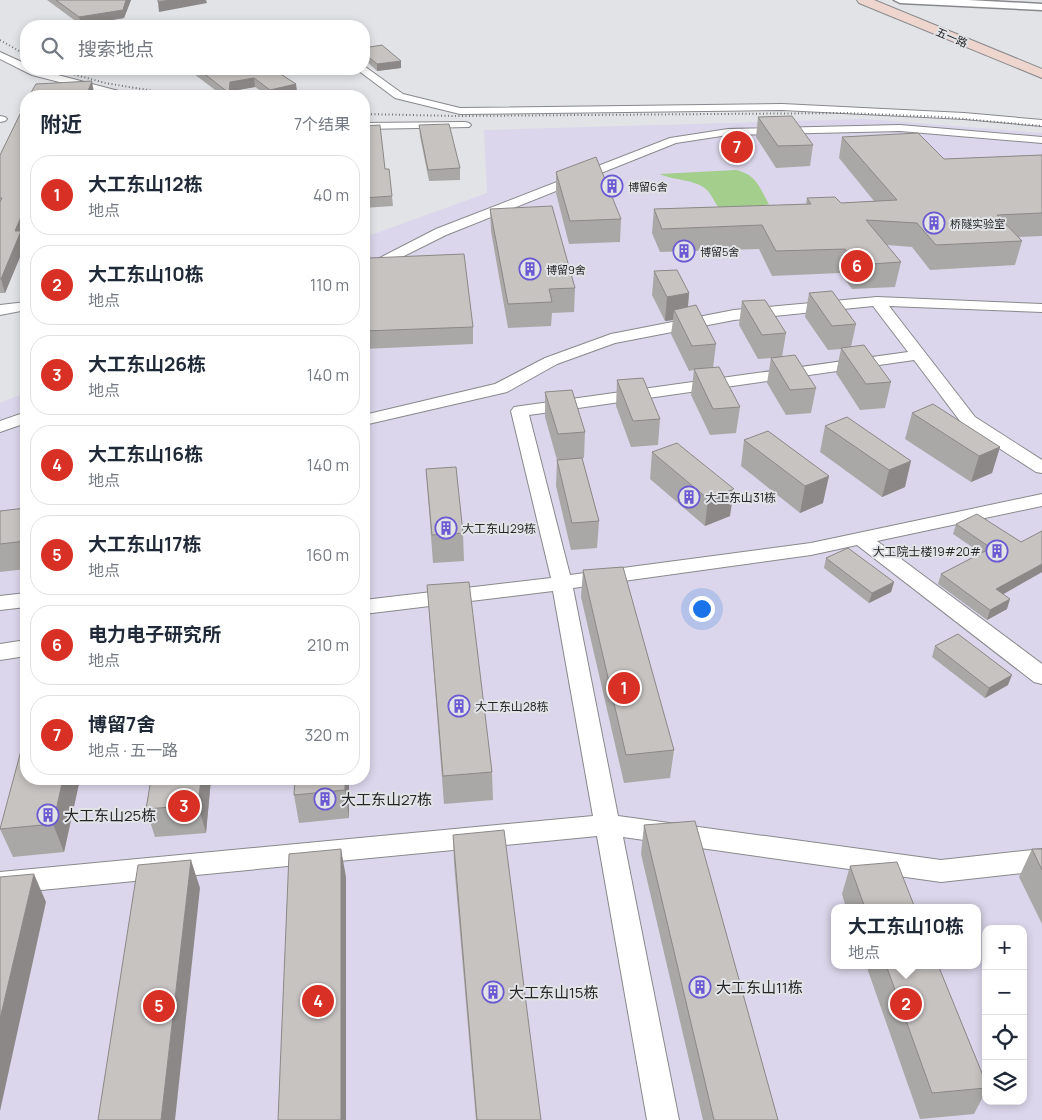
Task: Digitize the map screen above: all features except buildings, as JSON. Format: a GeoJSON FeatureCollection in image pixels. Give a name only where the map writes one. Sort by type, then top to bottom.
{"type":"FeatureCollection","features":[{"type":"Feature","properties":{"kind":"main road","name":"五一路"},"geometry":{"type":"LineString","coordinates":[[863,0],[1042,74]]}},
{"type":"Feature","properties":{"kind":"street"},"geometry":{"type":"LineString","coordinates":[[900,0],[1042,7]]}},
{"type":"Feature","properties":{"kind":"street"},"geometry":{"type":"LineString","coordinates":[[0,55],[20,65]]}},
{"type":"Feature","properties":{"kind":"street"},"geometry":{"type":"LineString","coordinates":[[370,74],[399,96],[460,111],[782,107],[954,115],[1042,123]]}},
{"type":"Feature","properties":{"kind":"street"},"geometry":{"type":"LineString","coordinates":[[44,75],[103,90]]}},
{"type":"Feature","properties":{"kind":"street"},"geometry":{"type":"LineString","coordinates":[[370,126],[465,125]]}},
{"type":"Feature","properties":{"kind":"street"},"geometry":{"type":"LineString","coordinates":[[370,269],[441,232],[674,140],[728,132],[900,128],[998,134],[1042,140]]}},
{"type":"Feature","properties":{"kind":"street"},"geometry":{"type":"LineString","coordinates":[[877,301],[969,421],[1042,468]]}},
{"type":"Feature","properties":{"kind":"street"},"geometry":{"type":"LineString","coordinates":[[370,419],[501,388],[551,361],[611,339],[734,316],[877,301],[1042,308]]}},
{"type":"Feature","properties":{"kind":"street"},"geometry":{"type":"LineString","coordinates":[[0,310],[20,307]]}},
{"type":"Feature","properties":{"kind":"street"},"geometry":{"type":"LineString","coordinates":[[663,1120],[562,583],[520,411],[917,355]]}},
{"type":"Feature","properties":{"kind":"street"},"geometry":{"type":"LineString","coordinates":[[0,427],[20,419]]}},
{"type":"Feature","properties":{"kind":"street"},"geometry":{"type":"LineString","coordinates":[[370,606],[562,583],[812,549],[1042,500]]}},
{"type":"Feature","properties":{"kind":"street"},"geometry":{"type":"LineString","coordinates":[[860,538],[1042,676]]}},
{"type":"Feature","properties":{"kind":"street"},"geometry":{"type":"LineString","coordinates":[[0,604],[20,601]]}},
{"type":"Feature","properties":{"kind":"street"},"geometry":{"type":"LineString","coordinates":[[0,652],[20,649]]}},
{"type":"Feature","properties":{"kind":"street"},"geometry":{"type":"LineString","coordinates":[[0,883],[609,825],[941,871],[1042,860]]}},
{"type":"Feature","properties":{"kind":"shaded area"},"geometry":{"type":"Polygon","coordinates":[[[864,119],[1042,133],[1042,1120],[0,1120],[0,403],[20,395],[20,785],[370,785],[371,235],[487,193],[484,130],[864,119]]]}},
{"type":"Feature","properties":{"kind":"green space"},"geometry":{"type":"Polygon","coordinates":[[[736,170],[749,175],[757,182],[769,204],[757,207],[719,208],[708,191],[698,184],[660,174],[736,170]]]}},
{"type":"Feature","properties":{"kind":"railway"},"geometry":{"type":"LineString","coordinates":[[0,40],[20,52]]}},
{"type":"Feature","properties":{"kind":"railway"},"geometry":{"type":"LineString","coordinates":[[76,75],[105,83],[148,90]]}},
{"type":"Feature","properties":{"kind":"railway"},"geometry":{"type":"LineString","coordinates":[[370,114],[457,116],[845,113],[943,117],[1042,126]]}},
{"type":"Feature","properties":{"kind":"place","name":"博留7舍"},"geometry":{"type":"Point","coordinates":[737,147]}},
{"type":"Feature","properties":{"kind":"place","name":"博留6舍"},"geometry":{"type":"Point","coordinates":[612,186]}},
{"type":"Feature","properties":{"kind":"place","name":"桥隧实验室"},"geometry":{"type":"Point","coordinates":[934,223]}},
{"type":"Feature","properties":{"kind":"place","name":"博留5舍"},"geometry":{"type":"Point","coordinates":[684,251]}},
{"type":"Feature","properties":{"kind":"place","name":"电力电子研究所"},"geometry":{"type":"Point","coordinates":[857,266]}},
{"type":"Feature","properties":{"kind":"place","name":"博留9舍"},"geometry":{"type":"Point","coordinates":[530,269]}},
{"type":"Feature","properties":{"kind":"place","name":"大工东山31栋"},"geometry":{"type":"Point","coordinates":[689,497]}},
{"type":"Feature","properties":{"kind":"place","name":"大工东山29栋"},"geometry":{"type":"Point","coordinates":[446,528]}},
{"type":"Feature","properties":{"kind":"place","name":"大工院士楼19#20#"},"geometry":{"type":"Point","coordinates":[997,551]}},
{"type":"Feature","properties":{"kind":"place","name":"大工东山12栋"},"geometry":{"type":"Point","coordinates":[624,688]}},
{"type":"Feature","properties":{"kind":"place","name":"大工东山28栋"},"geometry":{"type":"Point","coordinates":[459,706]}},
{"type":"Feature","properties":{"kind":"place","name":"大工东山27栋"},"geometry":{"type":"Point","coordinates":[325,799]}},
{"type":"Feature","properties":{"kind":"place","name":"大工东山26栋"},"geometry":{"type":"Point","coordinates":[184,806]}},
{"type":"Feature","properties":{"kind":"place","name":"大工东山25栋"},"geometry":{"type":"Point","coordinates":[48,815]}},
{"type":"Feature","properties":{"kind":"place","name":"大工东山11栋"},"geometry":{"type":"Point","coordinates":[700,987]}},
{"type":"Feature","properties":{"kind":"place","name":"大工东山15栋"},"geometry":{"type":"Point","coordinates":[493,992]}},
{"type":"Feature","properties":{"kind":"place","name":"大工东山16栋"},"geometry":{"type":"Point","coordinates":[318,1001]}},
{"type":"Feature","properties":{"kind":"place","name":"大工东山10栋"},"geometry":{"type":"Point","coordinates":[906,1004]}},
{"type":"Feature","properties":{"kind":"place","name":"大工东山17栋"},"geometry":{"type":"Point","coordinates":[159,1006]}}]}
